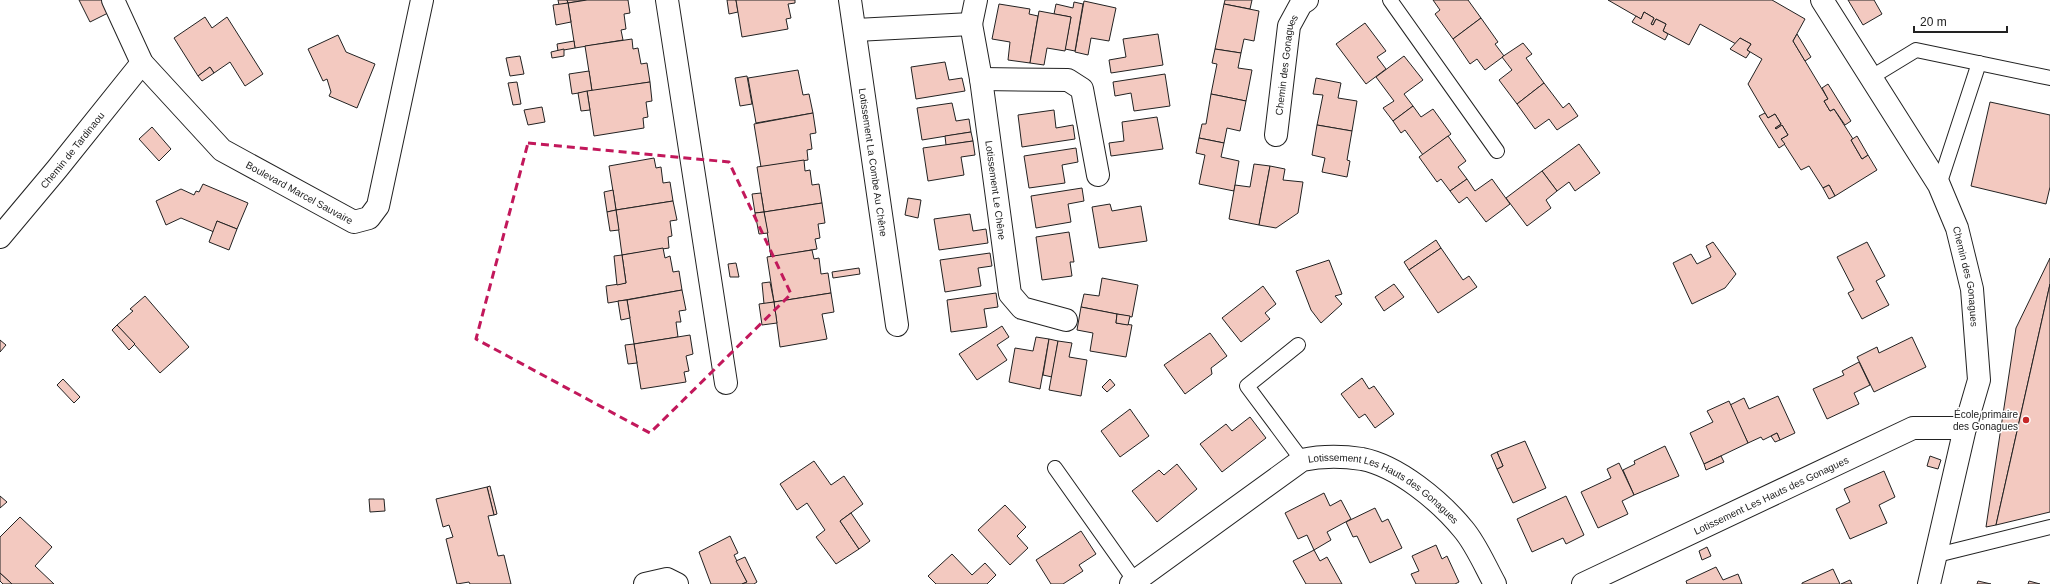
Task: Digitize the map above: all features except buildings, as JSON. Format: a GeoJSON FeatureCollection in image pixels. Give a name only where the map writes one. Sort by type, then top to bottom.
{"type":"FeatureCollection","features":[{"type":"Feature","properties":{"kind":"street","name":"Boulevard Marcel Sauvaire"},"geometry":{"type":"LineString","coordinates":[[113,0],[142,63],[222,150],[354,222],[369,218],[378,206],[422,0]]}},
{"type":"Feature","properties":{"kind":"street"},"geometry":{"type":"LineString","coordinates":[[667,0],[726,383]]}},
{"type":"Feature","properties":{"kind":"street","name":"Lotissement La Combe Au Chêne"},"geometry":{"type":"LineString","coordinates":[[850,0],[856,30],[897,325]]}},
{"type":"Feature","properties":{"kind":"street"},"geometry":{"type":"LineString","coordinates":[[856,30],[971,24],[976,0]]}},
{"type":"Feature","properties":{"kind":"street","name":"Chemin des Gonagues"},"geometry":{"type":"LineString","coordinates":[[1276,135],[1289,26],[1301,4],[1307,0]]}},
{"type":"Feature","properties":{"kind":"street","name":"Chemin des Gonagues"},"geometry":{"type":"LineString","coordinates":[[1822,0],[1939,185],[1956,228],[1972,289],[1979,380],[1965,428],[1930,584]]}},
{"type":"Feature","properties":{"kind":"street","name":"Lotissement Le Chêne"},"geometry":{"type":"LineString","coordinates":[[971,24],[981,79],[1010,294],[1022,308],[1066,320]]}},
{"type":"Feature","properties":{"kind":"street","name":"Chemin de Tardinaou"},"geometry":{"type":"LineString","coordinates":[[0,237],[142,63]]}},
{"type":"Feature","properties":{"kind":"street"},"geometry":{"type":"LineString","coordinates":[[981,79],[1068,80],[1082,89],[1098,175]]}},
{"type":"Feature","properties":{"kind":"street","name":"Lotissement Les Hauts des Gonagues"},"geometry":{"type":"LineString","coordinates":[[1583,584],[1913,428],[1965,428]]}},
{"type":"Feature","properties":{"kind":"street","name":"Lotissement Les Hauts des Gonagues"},"geometry":{"type":"LineString","coordinates":[[1133,583],[1302,460],[1323,456],[1363,459],[1395,472],[1430,496],[1464,530],[1495,584]]}},
{"type":"Feature","properties":{"kind":"street"},"geometry":{"type":"LineString","coordinates":[[645,584],[667,579],[677,584]]}},
{"type":"Feature","properties":{"kind":"lane"},"geometry":{"type":"LineString","coordinates":[[1390,0],[1497,151]]}},
{"type":"Feature","properties":{"kind":"lane"},"geometry":{"type":"LineString","coordinates":[[1870,78],[1916,50],[2050,78]]}},
{"type":"Feature","properties":{"kind":"lane"},"geometry":{"type":"LineString","coordinates":[[1939,185],[1979,63]]}},
{"type":"Feature","properties":{"kind":"lane"},"geometry":{"type":"LineString","coordinates":[[1298,345],[1246,386],[1302,460]]}},
{"type":"Feature","properties":{"kind":"lane"},"geometry":{"type":"LineString","coordinates":[[1055,468],[1133,583]]}},
{"type":"Feature","properties":{"kind":"lane"},"geometry":{"type":"LineString","coordinates":[[1937,555],[2050,527]]}},
{"type":"Feature","properties":{"kind":"highlighted area"},"geometry":{"type":"Polygon","coordinates":[[[528,143],[729,162],[791,294],[650,433],[476,339],[528,143]]]}},
{"type":"Feature","properties":{"kind":"place","name":"École primaire des Gonagues"},"geometry":{"type":"Point","coordinates":[2026,420]}}]}
